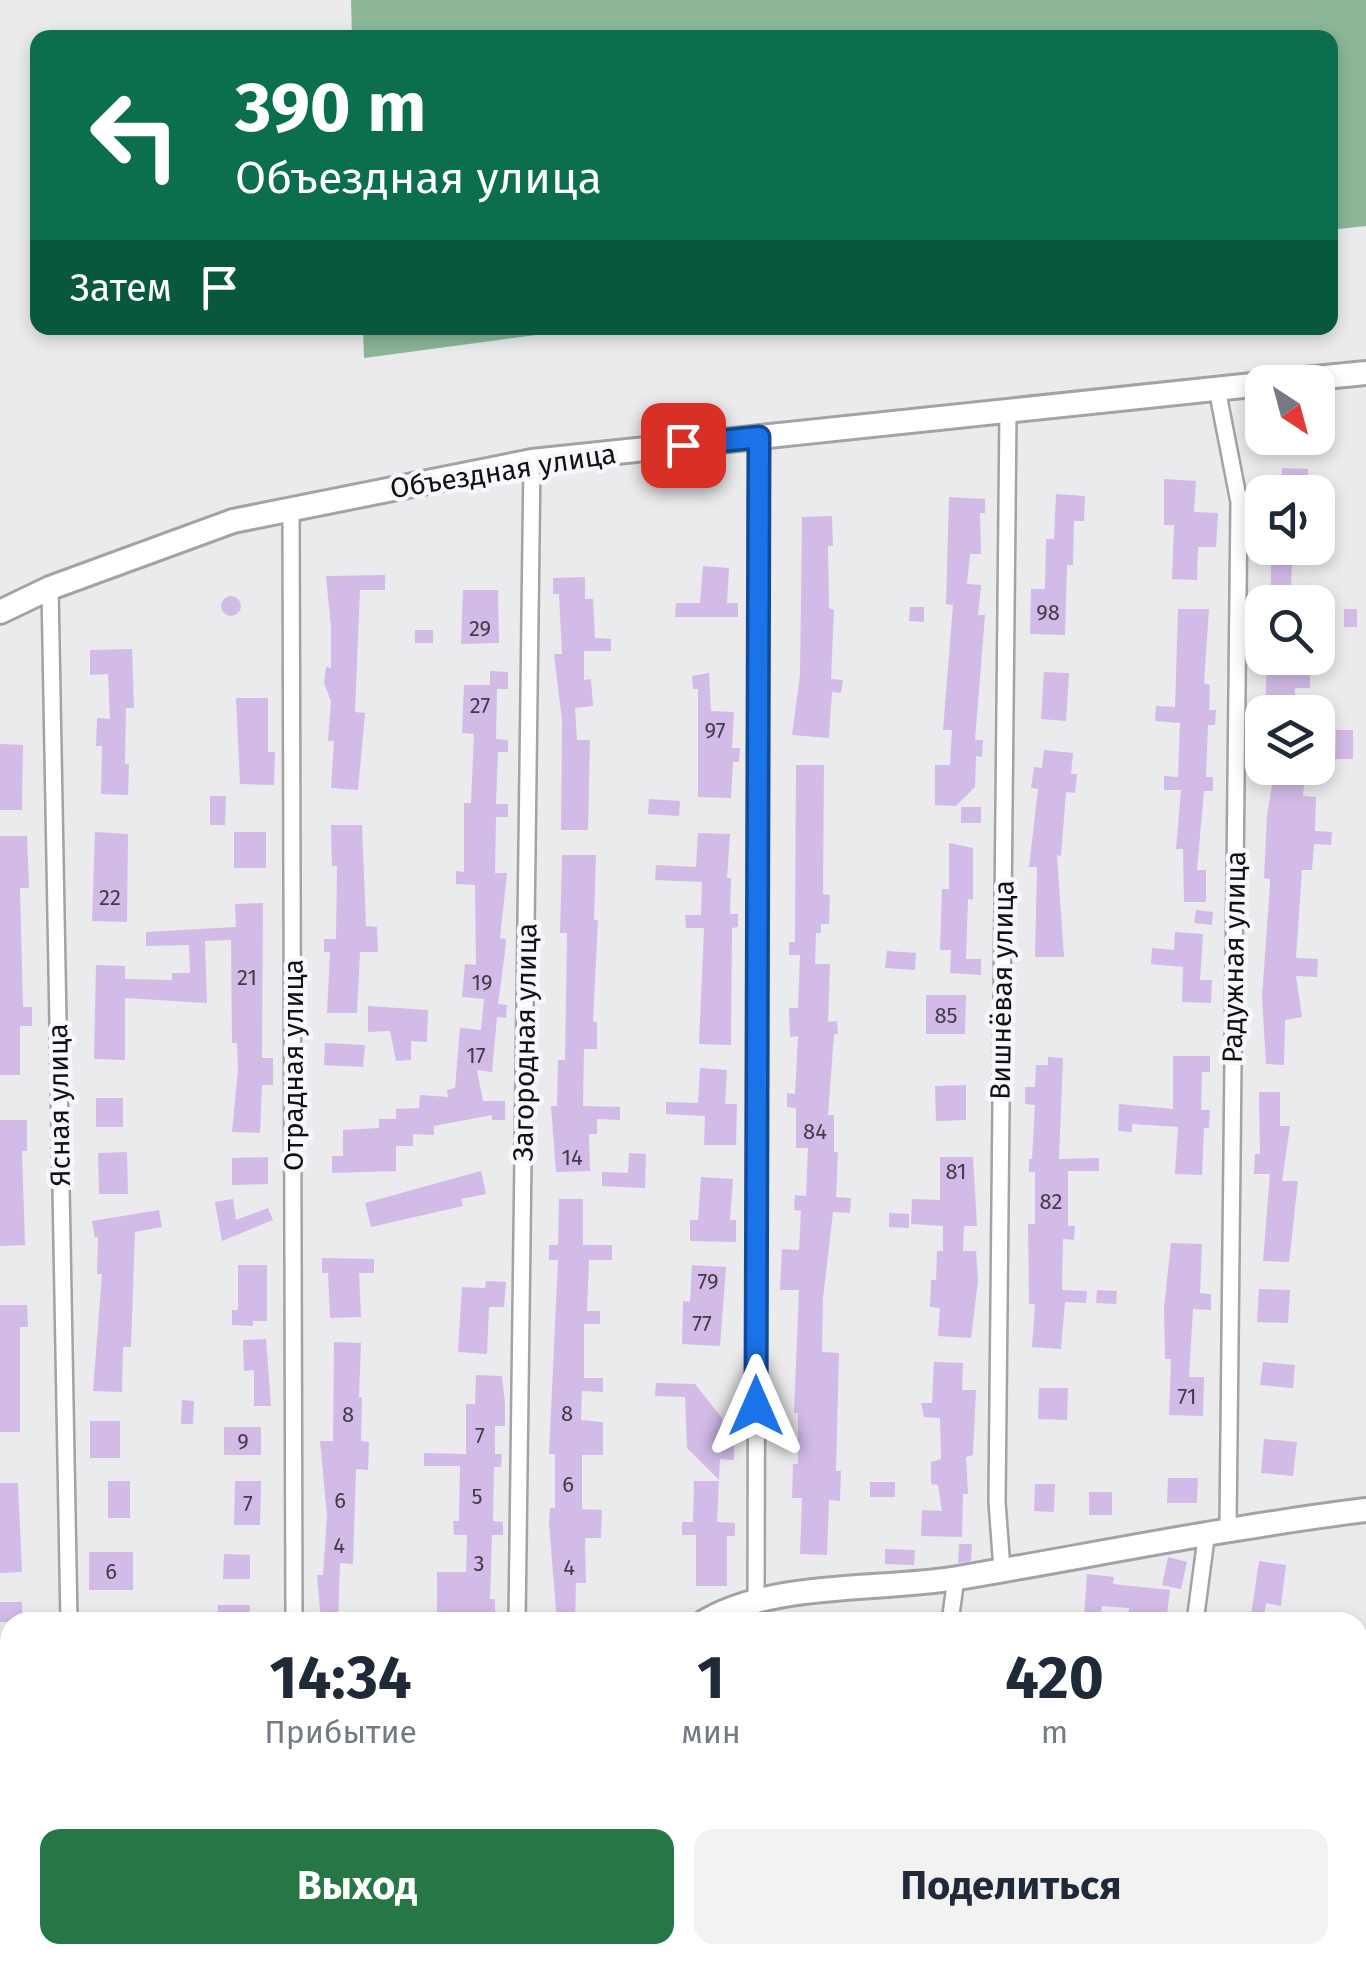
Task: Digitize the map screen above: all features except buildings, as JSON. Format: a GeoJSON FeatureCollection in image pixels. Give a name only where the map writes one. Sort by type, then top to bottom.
{"type":"FeatureCollection","features":[{"type":"Feature","properties":{"kind":"main road"},"geometry":{"type":"LineString","coordinates":[[1335,376],[1366,373]]}},
{"type":"Feature","properties":{"kind":"main road","name":"Объездная улица"},"geometry":{"type":"LineString","coordinates":[[0,612],[161,545],[292,507],[532,461],[1245,386]]}},
{"type":"Feature","properties":{"kind":"main road"},"geometry":{"type":"LineString","coordinates":[[728,1612],[756,1600],[956,1578],[1217,1529],[1366,1510]]}},
{"type":"Feature","properties":{"kind":"street","name":"Радужная улица"},"geometry":{"type":"LineString","coordinates":[[1197,1612],[1217,1529],[1239,502],[1217,389]]}},
{"type":"Feature","properties":{"kind":"street","name":"Вишнёвая улица"},"geometry":{"type":"LineString","coordinates":[[1002,1569],[996,1502],[1008,410]]}},
{"type":"Feature","properties":{"kind":"street"},"geometry":{"type":"LineString","coordinates":[[756,1600],[759,437]]}},
{"type":"Feature","properties":{"kind":"street","name":"Загородная улица"},"geometry":{"type":"LineString","coordinates":[[517,1612],[532,461]]}},
{"type":"Feature","properties":{"kind":"street","name":"Отрадная улица"},"geometry":{"type":"LineString","coordinates":[[292,507],[294,1612]]}},
{"type":"Feature","properties":{"kind":"street","name":"Ясная улица"},"geometry":{"type":"LineString","coordinates":[[50,588],[68,1612]]}},
{"type":"Feature","properties":{"kind":"street"},"geometry":{"type":"LineString","coordinates":[[951,1612],[956,1578]]}},
{"type":"Feature","properties":{"kind":"green space"},"geometry":{"type":"Polygon","coordinates":[[[351,0],[1366,0],[1366,226],[1338,229],[1338,30],[352,30],[351,0]]]}},
{"type":"Feature","properties":{"kind":"green space"},"geometry":{"type":"Polygon","coordinates":[[[363,335],[536,335],[364,358],[363,335]]]}},
{"type":"Feature","properties":{"kind":"route"},"geometry":{"type":"LineString","coordinates":[[683,445],[759,437],[756,1406]]}}]}
